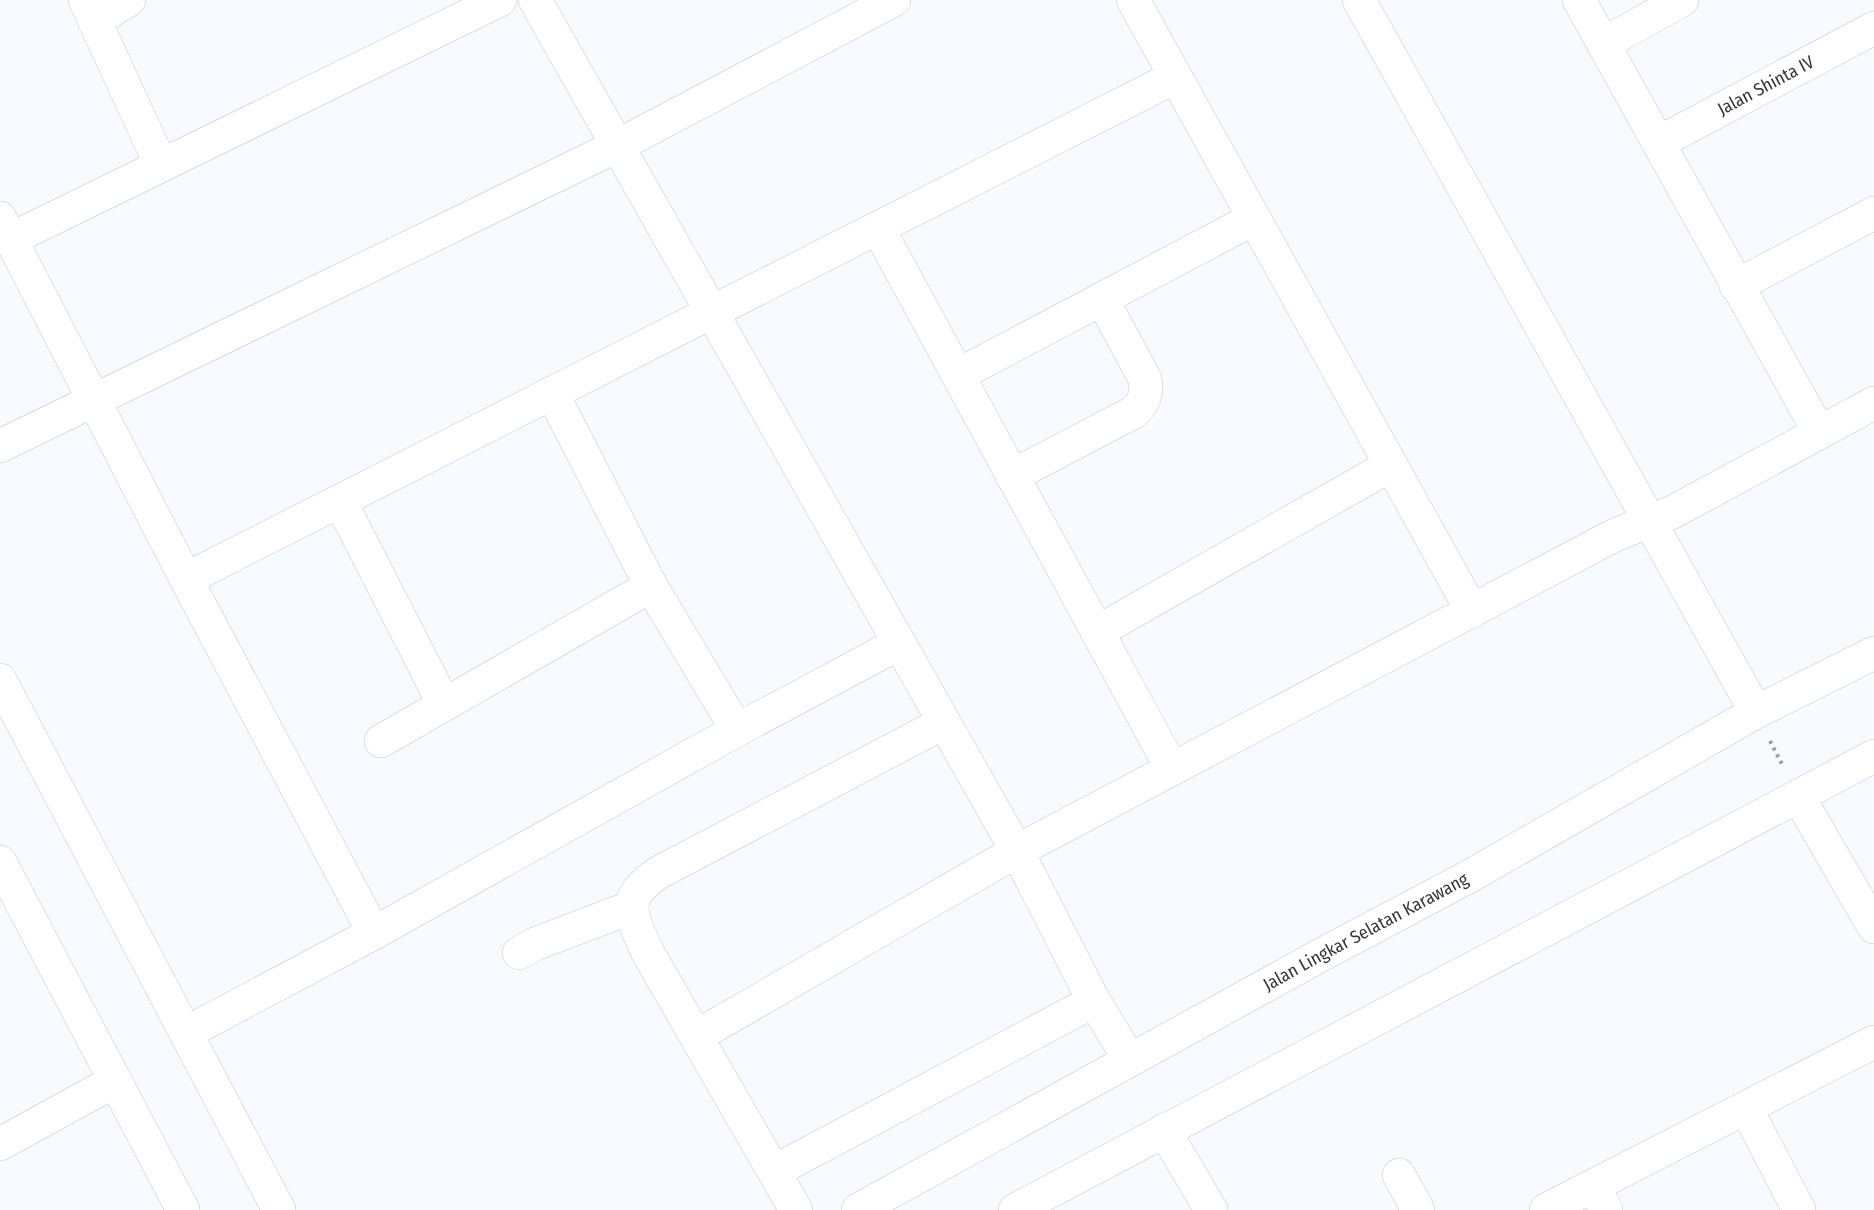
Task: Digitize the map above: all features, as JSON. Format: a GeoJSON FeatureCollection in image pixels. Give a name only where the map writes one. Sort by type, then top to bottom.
{"type":"FeatureCollection","features":[{"type":"Feature","properties":{"kind":"street"},"geometry":{"type":"LineString","coordinates":[[129,0],[90,10],[161,165]]}},
{"type":"Feature","properties":{"kind":"street"},"geometry":{"type":"LineString","coordinates":[[374,933],[186,579],[5,229],[161,165],[500,0]]}},
{"type":"Feature","properties":{"kind":"street"},"geometry":{"type":"LineString","coordinates":[[536,0],[1017,851],[1094,1001],[1130,1060]]}},
{"type":"Feature","properties":{"kind":"street"},"geometry":{"type":"LineString","coordinates":[[0,446],[619,145],[894,0]]}},
{"type":"Feature","properties":{"kind":"street"},"geometry":{"type":"LineString","coordinates":[[1133,0],[1472,611]]}},
{"type":"Feature","properties":{"kind":"street"},"geometry":{"type":"LineString","coordinates":[[1359,0],[1756,712]]}},
{"type":"Feature","properties":{"kind":"street"},"geometry":{"type":"LineString","coordinates":[[1579,0],[1819,432]]}},
{"type":"Feature","properties":{"kind":"street"},"geometry":{"type":"LineString","coordinates":[[1603,44],[1682,0]]}},
{"type":"Feature","properties":{"kind":"street","name":"Jalan Shinta IV"},"geometry":{"type":"LineString","coordinates":[[1658,143],[1874,28]]}},
{"type":"Feature","properties":{"kind":"street"},"geometry":{"type":"LineString","coordinates":[[186,579],[1175,77]]}},
{"type":"Feature","properties":{"kind":"street"},"geometry":{"type":"LineString","coordinates":[[1737,286],[1874,213]]}},
{"type":"Feature","properties":{"kind":"street"},"geometry":{"type":"LineString","coordinates":[[958,375],[1253,219]]}},
{"type":"Feature","properties":{"kind":"street"},"geometry":{"type":"LineString","coordinates":[[878,228],[1172,769]]}},
{"type":"Feature","properties":{"kind":"street"},"geometry":{"type":"LineString","coordinates":[[1012,476],[1134,412],[1143,404],[1146,391],[1145,379],[1102,299]]}},
{"type":"Feature","properties":{"kind":"street"},"geometry":{"type":"LineString","coordinates":[[552,393],[651,586],[737,730]]}},
{"type":"Feature","properties":{"kind":"street"},"geometry":{"type":"LineString","coordinates":[[697,1036],[1017,851],[1615,535],[1673,512],[1874,403]]}},
{"type":"Feature","properties":{"kind":"street"},"geometry":{"type":"LineString","coordinates":[[1097,632],[1391,465]]}},
{"type":"Feature","properties":{"kind":"street"},"geometry":{"type":"LineString","coordinates":[[340,501],[444,704]]}},
{"type":"Feature","properties":{"kind":"street"},"geometry":{"type":"LineString","coordinates":[[381,741],[651,586]]}},
{"type":"Feature","properties":{"kind":"street"},"geometry":{"type":"LineString","coordinates":[[186,1033],[374,933],[737,730],[898,644]]}},
{"type":"Feature","properties":{"kind":"street","name":"Jalan Lingkar Selatan Karawang"},"geometry":{"type":"LineString","coordinates":[[858,1210],[1470,876],[1756,712],[1874,653]]}},
{"type":"Feature","properties":{"kind":"street"},"geometry":{"type":"LineString","coordinates":[[0,680],[279,1210]]}},
{"type":"Feature","properties":{"kind":"street"},"geometry":{"type":"LineString","coordinates":[[796,1210],[648,953],[633,917],[634,897],[638,888],[658,873],[943,723]]}},
{"type":"Feature","properties":{"kind":"street"},"geometry":{"type":"LineString","coordinates":[[1015,1210],[1874,756]]}},
{"type":"Feature","properties":{"kind":"street"},"geometry":{"type":"LineString","coordinates":[[1798,796],[1874,927]]}},
{"type":"Feature","properties":{"kind":"street"},"geometry":{"type":"LineString","coordinates":[[0,862],[115,1081],[177,1208]]}},
{"type":"Feature","properties":{"kind":"street"},"geometry":{"type":"LineString","coordinates":[[519,953],[535,944],[632,907]]}},
{"type":"Feature","properties":{"kind":"street"},"geometry":{"type":"LineString","coordinates":[[775,1171],[1094,1001]]}},
{"type":"Feature","properties":{"kind":"street"},"geometry":{"type":"LineString","coordinates":[[1546,1210],[1600,1198],[1746,1108],[1874,1042]]}},
{"type":"Feature","properties":{"kind":"street"},"geometry":{"type":"LineString","coordinates":[[0,1144],[115,1081]]}},
{"type":"Feature","properties":{"kind":"street"},"geometry":{"type":"LineString","coordinates":[[1746,1108],[1799,1210]]}},
{"type":"Feature","properties":{"kind":"street"},"geometry":{"type":"LineString","coordinates":[[1164,1130],[1211,1210]]}},
{"type":"Feature","properties":{"kind":"street"},"geometry":{"type":"LineString","coordinates":[[1399,1175],[1418,1210]]}},
{"type":"Feature","properties":{"kind":"path"},"geometry":{"type":"LineString","coordinates":[[1756,712],[1798,796]]}}]}
